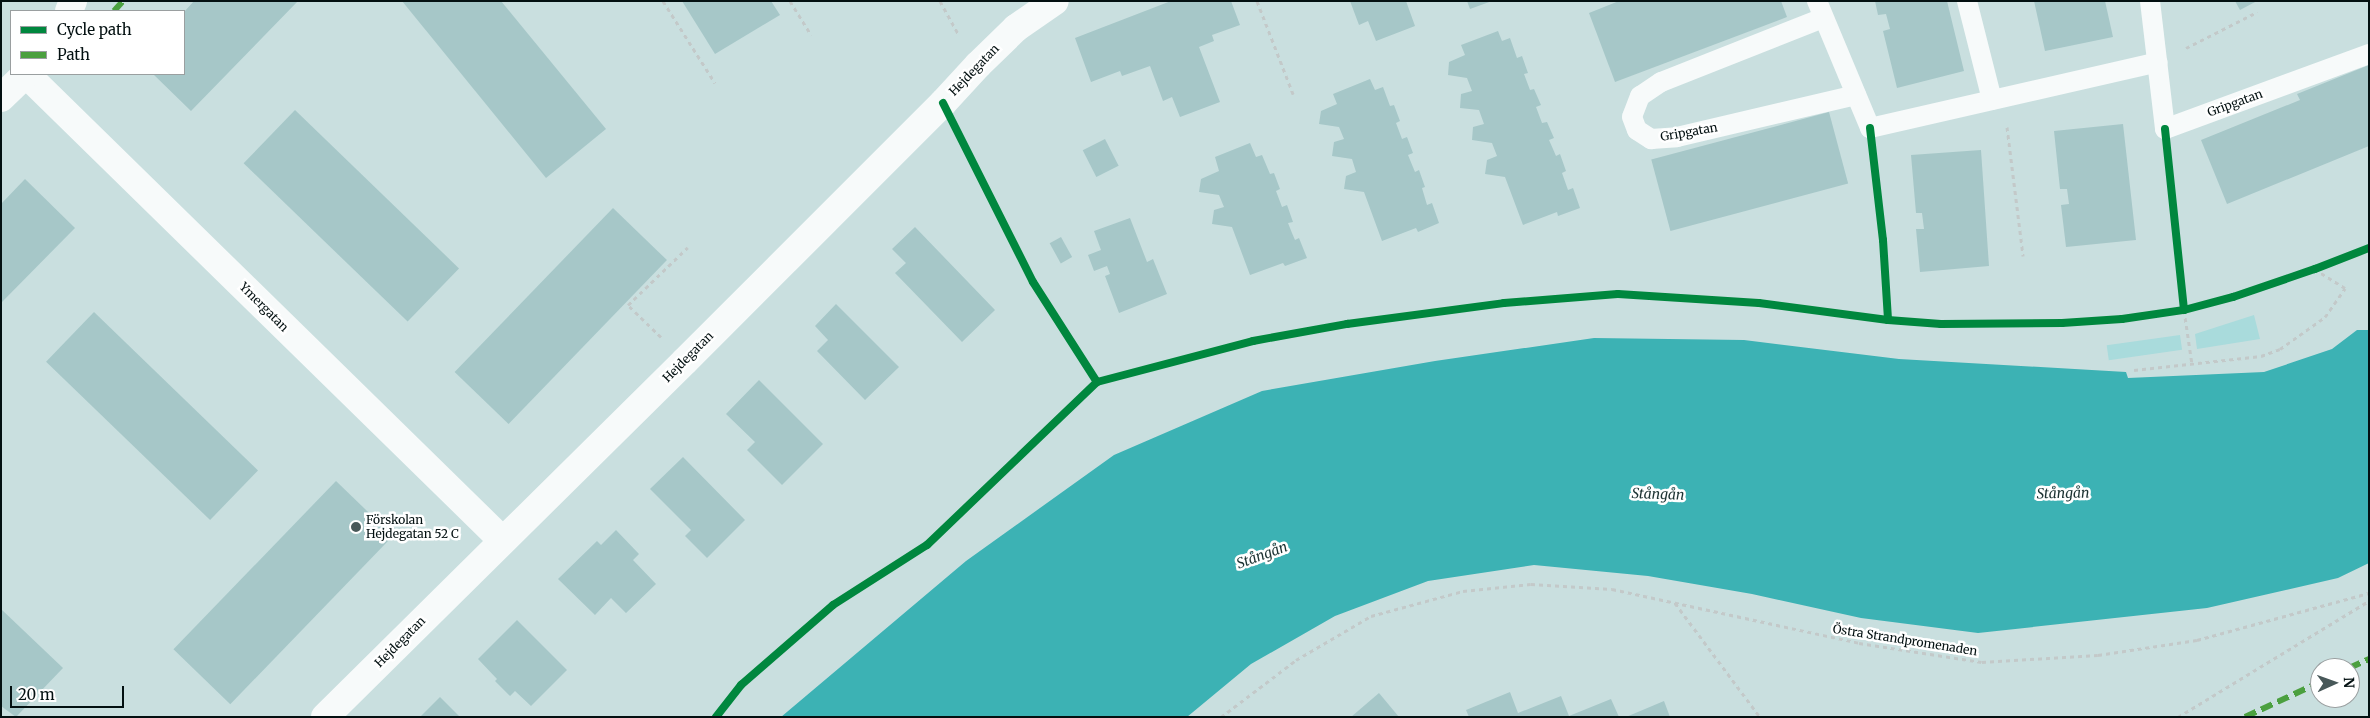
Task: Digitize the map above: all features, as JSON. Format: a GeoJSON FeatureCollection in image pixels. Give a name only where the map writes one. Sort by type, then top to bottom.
{"type":"FeatureCollection","features":[{"type":"Feature","properties":{"kind":"street","name":"Hejdegatan"},"geometry":{"type":"LineString","coordinates":[[324,717],[685,361],[942,103],[978,64],[1016,28],[1055,1]]}},
{"type":"Feature","properties":{"kind":"street"},"geometry":{"type":"LineString","coordinates":[[1,98],[25,75]]}},
{"type":"Feature","properties":{"kind":"street","name":"Ymergatan"},"geometry":{"type":"LineString","coordinates":[[27,75],[502,540]]}},
{"type":"Feature","properties":{"kind":"lane"},"geometry":{"type":"LineString","coordinates":[[1967,1],[1997,98]]}},
{"type":"Feature","properties":{"kind":"lane","name":"Gripgatan"},"geometry":{"type":"LineString","coordinates":[[2150,1],[2165,129],[2369,54]]}},
{"type":"Feature","properties":{"kind":"lane","name":"Gripgatan"},"geometry":{"type":"LineString","coordinates":[[1856,95],[1677,137],[1651,139],[1637,130],[1632,117],[1640,96],[1662,82],[1820,10],[1870,128],[2158,62]]}},
{"type":"Feature","properties":{"kind":"path"},"geometry":{"type":"LineString","coordinates":[[663,1],[715,83]]}},
{"type":"Feature","properties":{"kind":"path"},"geometry":{"type":"LineString","coordinates":[[790,1],[811,35]]}},
{"type":"Feature","properties":{"kind":"path"},"geometry":{"type":"LineString","coordinates":[[940,1],[978,64]]}},
{"type":"Feature","properties":{"kind":"path"},"geometry":{"type":"LineString","coordinates":[[1257,1],[1293,94]]}},
{"type":"Feature","properties":{"kind":"path"},"geometry":{"type":"LineString","coordinates":[[2158,62],[2257,12]]}},
{"type":"Feature","properties":{"kind":"path"},"geometry":{"type":"LineString","coordinates":[[1997,98],[2022,256]]}},
{"type":"Feature","properties":{"kind":"path"},"geometry":{"type":"LineString","coordinates":[[685,361],[628,305],[688,247]]}},
{"type":"Feature","properties":{"kind":"path"},"geometry":{"type":"LineString","coordinates":[[2134,370],[2261,356],[2280,349],[2325,317],[2344,288],[2315,269]]}},
{"type":"Feature","properties":{"kind":"path"},"geometry":{"type":"LineString","coordinates":[[2184,310],[2192,364]]}},
{"type":"Feature","properties":{"kind":"path"},"geometry":{"type":"LineString","coordinates":[[2178,717],[2369,600]]}},
{"type":"Feature","properties":{"kind":"path"},"geometry":{"type":"LineString","coordinates":[[1675,603],[1760,717]]}},
{"type":"Feature","properties":{"kind":"shaded area"},"geometry":{"type":"Polygon","coordinates":[[[2254,315],[2260,339],[2197,349],[2195,334],[2254,315]]]}},
{"type":"Feature","properties":{"kind":"shaded area"},"geometry":{"type":"Polygon","coordinates":[[[2180,335],[2182,350],[2109,360],[2107,345],[2180,335]]]}},
{"type":"Feature","properties":{"kind":"water","name":"Stångån"},"geometry":{"type":"Polygon","coordinates":[[[2357,330],[2369,330],[2369,563],[2338,578],[2207,608],[1978,633],[1861,618],[1752,594],[1648,576],[1534,565],[1428,581],[1335,616],[1251,664],[1187,717],[781,717],[966,561],[1114,455],[1262,391],[1435,361],[1594,338],[1744,340],[1899,359],[2126,372],[2128,378],[2264,372],[2332,349],[2357,330]]]}},
{"type":"Feature","properties":{"kind":"building"},"geometry":{"type":"Polygon","coordinates":[[[194,1],[298,1],[191,111],[154,75],[185,75],[185,11],[194,1]]]}},
{"type":"Feature","properties":{"kind":"building"},"geometry":{"type":"Polygon","coordinates":[[[402,1],[501,1],[606,129],[546,178],[402,1]]]}},
{"type":"Feature","properties":{"kind":"building"},"geometry":{"type":"Polygon","coordinates":[[[682,1],[771,1],[780,15],[715,54],[682,1]]]}},
{"type":"Feature","properties":{"kind":"building"},"geometry":{"type":"Polygon","coordinates":[[[1171,1],[1231,1],[1240,25],[1212,35],[1214,41],[1199,47],[1220,102],[1180,117],[1172,97],[1163,101],[1150,66],[1122,76],[1120,71],[1091,82],[1075,38],[1171,1]]]}},
{"type":"Feature","properties":{"kind":"building"},"geometry":{"type":"Polygon","coordinates":[[[1350,1],[1406,1],[1415,26],[1376,41],[1368,21],[1359,25],[1350,1]]]}},
{"type":"Feature","properties":{"kind":"building"},"geometry":{"type":"Polygon","coordinates":[[[1467,1],[1492,1],[1470,9],[1467,1]]]}},
{"type":"Feature","properties":{"kind":"building"},"geometry":{"type":"Polygon","coordinates":[[[1619,1],[1781,1],[1787,17],[1615,82],[1589,13],[1619,1]]]}},
{"type":"Feature","properties":{"kind":"building"},"geometry":{"type":"Polygon","coordinates":[[[1875,1],[1947,1],[1964,71],[1897,88],[1883,31],[1890,29],[1886,14],[1878,15],[1875,1]]]}},
{"type":"Feature","properties":{"kind":"building"},"geometry":{"type":"Polygon","coordinates":[[[2034,1],[2105,1],[2113,37],[2045,51],[2034,1]]]}},
{"type":"Feature","properties":{"kind":"building"},"geometry":{"type":"Polygon","coordinates":[[[2235,1],[2257,1],[2240,10],[2235,1]]]}},
{"type":"Feature","properties":{"kind":"building"},"geometry":{"type":"Polygon","coordinates":[[[1498,31],[1502,41],[1510,38],[1517,58],[1522,56],[1528,73],[1524,74],[1530,90],[1534,89],[1541,105],[1536,107],[1542,123],[1547,122],[1554,138],[1549,140],[1556,156],[1560,154],[1566,171],[1562,173],[1568,190],[1573,188],[1580,208],[1558,216],[1557,212],[1523,225],[1505,177],[1485,174],[1487,160],[1497,156],[1492,143],[1472,140],[1473,127],[1484,124],[1479,110],[1460,108],[1461,94],[1472,91],[1467,78],[1448,75],[1449,62],[1465,55],[1461,45],[1498,31]]]}},
{"type":"Feature","properties":{"kind":"building"},"geometry":{"type":"Polygon","coordinates":[[[2369,65],[2369,146],[2227,204],[2201,140],[2300,100],[2297,94],[2369,65]]]}},
{"type":"Feature","properties":{"kind":"building"},"geometry":{"type":"Polygon","coordinates":[[[1370,79],[1375,90],[1383,87],[1390,106],[1394,105],[1400,121],[1396,123],[1402,139],[1407,137],[1413,153],[1408,155],[1415,172],[1419,170],[1425,187],[1422,188],[1427,205],[1432,203],[1439,223],[1418,232],[1416,228],[1382,241],[1364,192],[1344,189],[1346,176],[1356,172],[1352,159],[1332,156],[1334,142],[1344,139],[1339,127],[1319,124],[1321,111],[1337,104],[1333,94],[1370,79]]]}},
{"type":"Feature","properties":{"kind":"building"},"geometry":{"type":"Polygon","coordinates":[[[295,110],[459,268],[408,322],[244,163],[295,110]]]}},
{"type":"Feature","properties":{"kind":"building"},"geometry":{"type":"Polygon","coordinates":[[[1829,112],[1848,183],[1670,231],[1651,160],[1829,112]]]}},
{"type":"Feature","properties":{"kind":"building"},"geometry":{"type":"Polygon","coordinates":[[[2123,124],[2136,240],[2066,247],[2061,205],[2069,204],[2067,189],[2060,189],[2054,131],[2123,124]]]}},
{"type":"Feature","properties":{"kind":"building"},"geometry":{"type":"Polygon","coordinates":[[[1105,139],[1119,166],[1096,177],[1083,150],[1105,139]]]}},
{"type":"Feature","properties":{"kind":"building"},"geometry":{"type":"Polygon","coordinates":[[[1250,143],[1256,157],[1262,155],[1270,174],[1274,173],[1280,189],[1276,191],[1282,207],[1287,205],[1293,222],[1288,223],[1295,240],[1299,238],[1307,258],[1285,266],[1283,263],[1250,275],[1232,227],[1212,224],[1214,210],[1224,207],[1219,195],[1199,192],[1201,179],[1219,171],[1215,157],[1250,143]]]}},
{"type":"Feature","properties":{"kind":"building"},"geometry":{"type":"Polygon","coordinates":[[[1981,150],[1989,266],[1920,272],[1916,229],[1924,229],[1922,213],[1916,213],[1911,155],[1981,150]]]}},
{"type":"Feature","properties":{"kind":"building"},"geometry":{"type":"Polygon","coordinates":[[[25,179],[75,228],[1,303],[1,204],[25,179]]]}},
{"type":"Feature","properties":{"kind":"building"},"geometry":{"type":"Polygon","coordinates":[[[613,208],[667,260],[509,424],[455,372],[613,208]]]}},
{"type":"Feature","properties":{"kind":"building"},"geometry":{"type":"Polygon","coordinates":[[[1130,218],[1147,262],[1153,259],[1167,294],[1119,313],[1105,276],[1110,274],[1107,266],[1094,271],[1088,255],[1101,250],[1094,231],[1130,218]]]}},
{"type":"Feature","properties":{"kind":"building"},"geometry":{"type":"Polygon","coordinates":[[[915,227],[995,310],[962,342],[895,273],[906,263],[892,249],[915,227]]]}},
{"type":"Feature","properties":{"kind":"building"},"geometry":{"type":"Polygon","coordinates":[[[1061,237],[1072,257],[1061,263],[1050,243],[1061,237]]]}},
{"type":"Feature","properties":{"kind":"building"},"geometry":{"type":"Polygon","coordinates":[[[836,304],[899,367],[865,400],[817,351],[828,340],[815,326],[836,304]]]}},
{"type":"Feature","properties":{"kind":"building"},"geometry":{"type":"Polygon","coordinates":[[[94,312],[258,470],[210,520],[46,362],[94,312]]]}},
{"type":"Feature","properties":{"kind":"building"},"geometry":{"type":"Polygon","coordinates":[[[759,380],[823,444],[782,485],[747,450],[755,442],[726,414],[759,380]]]}},
{"type":"Feature","properties":{"kind":"building"},"geometry":{"type":"Polygon","coordinates":[[[683,457],[745,520],[707,558],[685,536],[691,530],[650,489],[683,457]]]}},
{"type":"Feature","properties":{"kind":"building"},"geometry":{"type":"Polygon","coordinates":[[[336,481],[393,536],[230,704],[173,649],[336,481]]]}},
{"type":"Feature","properties":{"kind":"building"},"geometry":{"type":"Polygon","coordinates":[[[616,530],[639,554],[633,560],[656,584],[626,613],[611,598],[595,615],[558,579],[597,541],[601,545],[616,530]]]}},
{"type":"Feature","properties":{"kind":"building"},"geometry":{"type":"Polygon","coordinates":[[[1,609],[63,668],[16,717],[1,706],[1,609]]]}},
{"type":"Feature","properties":{"kind":"building"},"geometry":{"type":"Polygon","coordinates":[[[517,620],[567,670],[531,706],[515,691],[510,696],[495,681],[497,679],[478,659],[517,620]]]}},
{"type":"Feature","properties":{"kind":"building"},"geometry":{"type":"Polygon","coordinates":[[[1510,692],[1518,713],[1561,696],[1569,716],[1611,699],[1619,717],[1469,717],[1466,710],[1510,692]]]}},
{"type":"Feature","properties":{"kind":"building"},"geometry":{"type":"Polygon","coordinates":[[[1379,693],[1399,717],[1351,717],[1379,693]]]}},
{"type":"Feature","properties":{"kind":"building"},"geometry":{"type":"Polygon","coordinates":[[[440,697],[460,717],[420,717],[440,697]]]}},
{"type":"Feature","properties":{"kind":"building"},"geometry":{"type":"Polygon","coordinates":[[[1664,701],[1670,717],[1626,717],[1664,701]]]}},
{"type":"Feature","properties":{"kind":"marked path"},"geometry":{"type":"LineString","coordinates":[[115,10],[123,1]]}},
{"type":"Feature","properties":{"kind":"marked path"},"geometry":{"type":"LineString","coordinates":[[2360,663],[2369,659]]}},
{"type":"Feature","properties":{"kind":"marked path"},"geometry":{"type":"LineString","coordinates":[[2245,717],[2310,687]]}},
{"type":"Feature","properties":{"kind":"cycle path"},"geometry":{"type":"LineString","coordinates":[[943,103],[1033,282],[1097,382]]}},
{"type":"Feature","properties":{"kind":"cycle path"},"geometry":{"type":"LineString","coordinates":[[1870,128],[1883,240],[1888,320]]}},
{"type":"Feature","properties":{"kind":"cycle path"},"geometry":{"type":"LineString","coordinates":[[2165,129],[2184,310]]}},
{"type":"Feature","properties":{"kind":"cycle path"},"geometry":{"type":"LineString","coordinates":[[716,717],[741,685],[833,605],[927,545],[1097,382],[1253,341],[1347,324],[1504,303],[1618,294],[1759,303],[1888,320],[1941,324],[2062,323],[2122,319],[2184,310],[2233,297],[2369,248]]}},
{"type":"Feature","properties":{"kind":"place","name":"Förskolan Hejdegatan 52 C"},"geometry":{"type":"Point","coordinates":[356,527]}}]}
